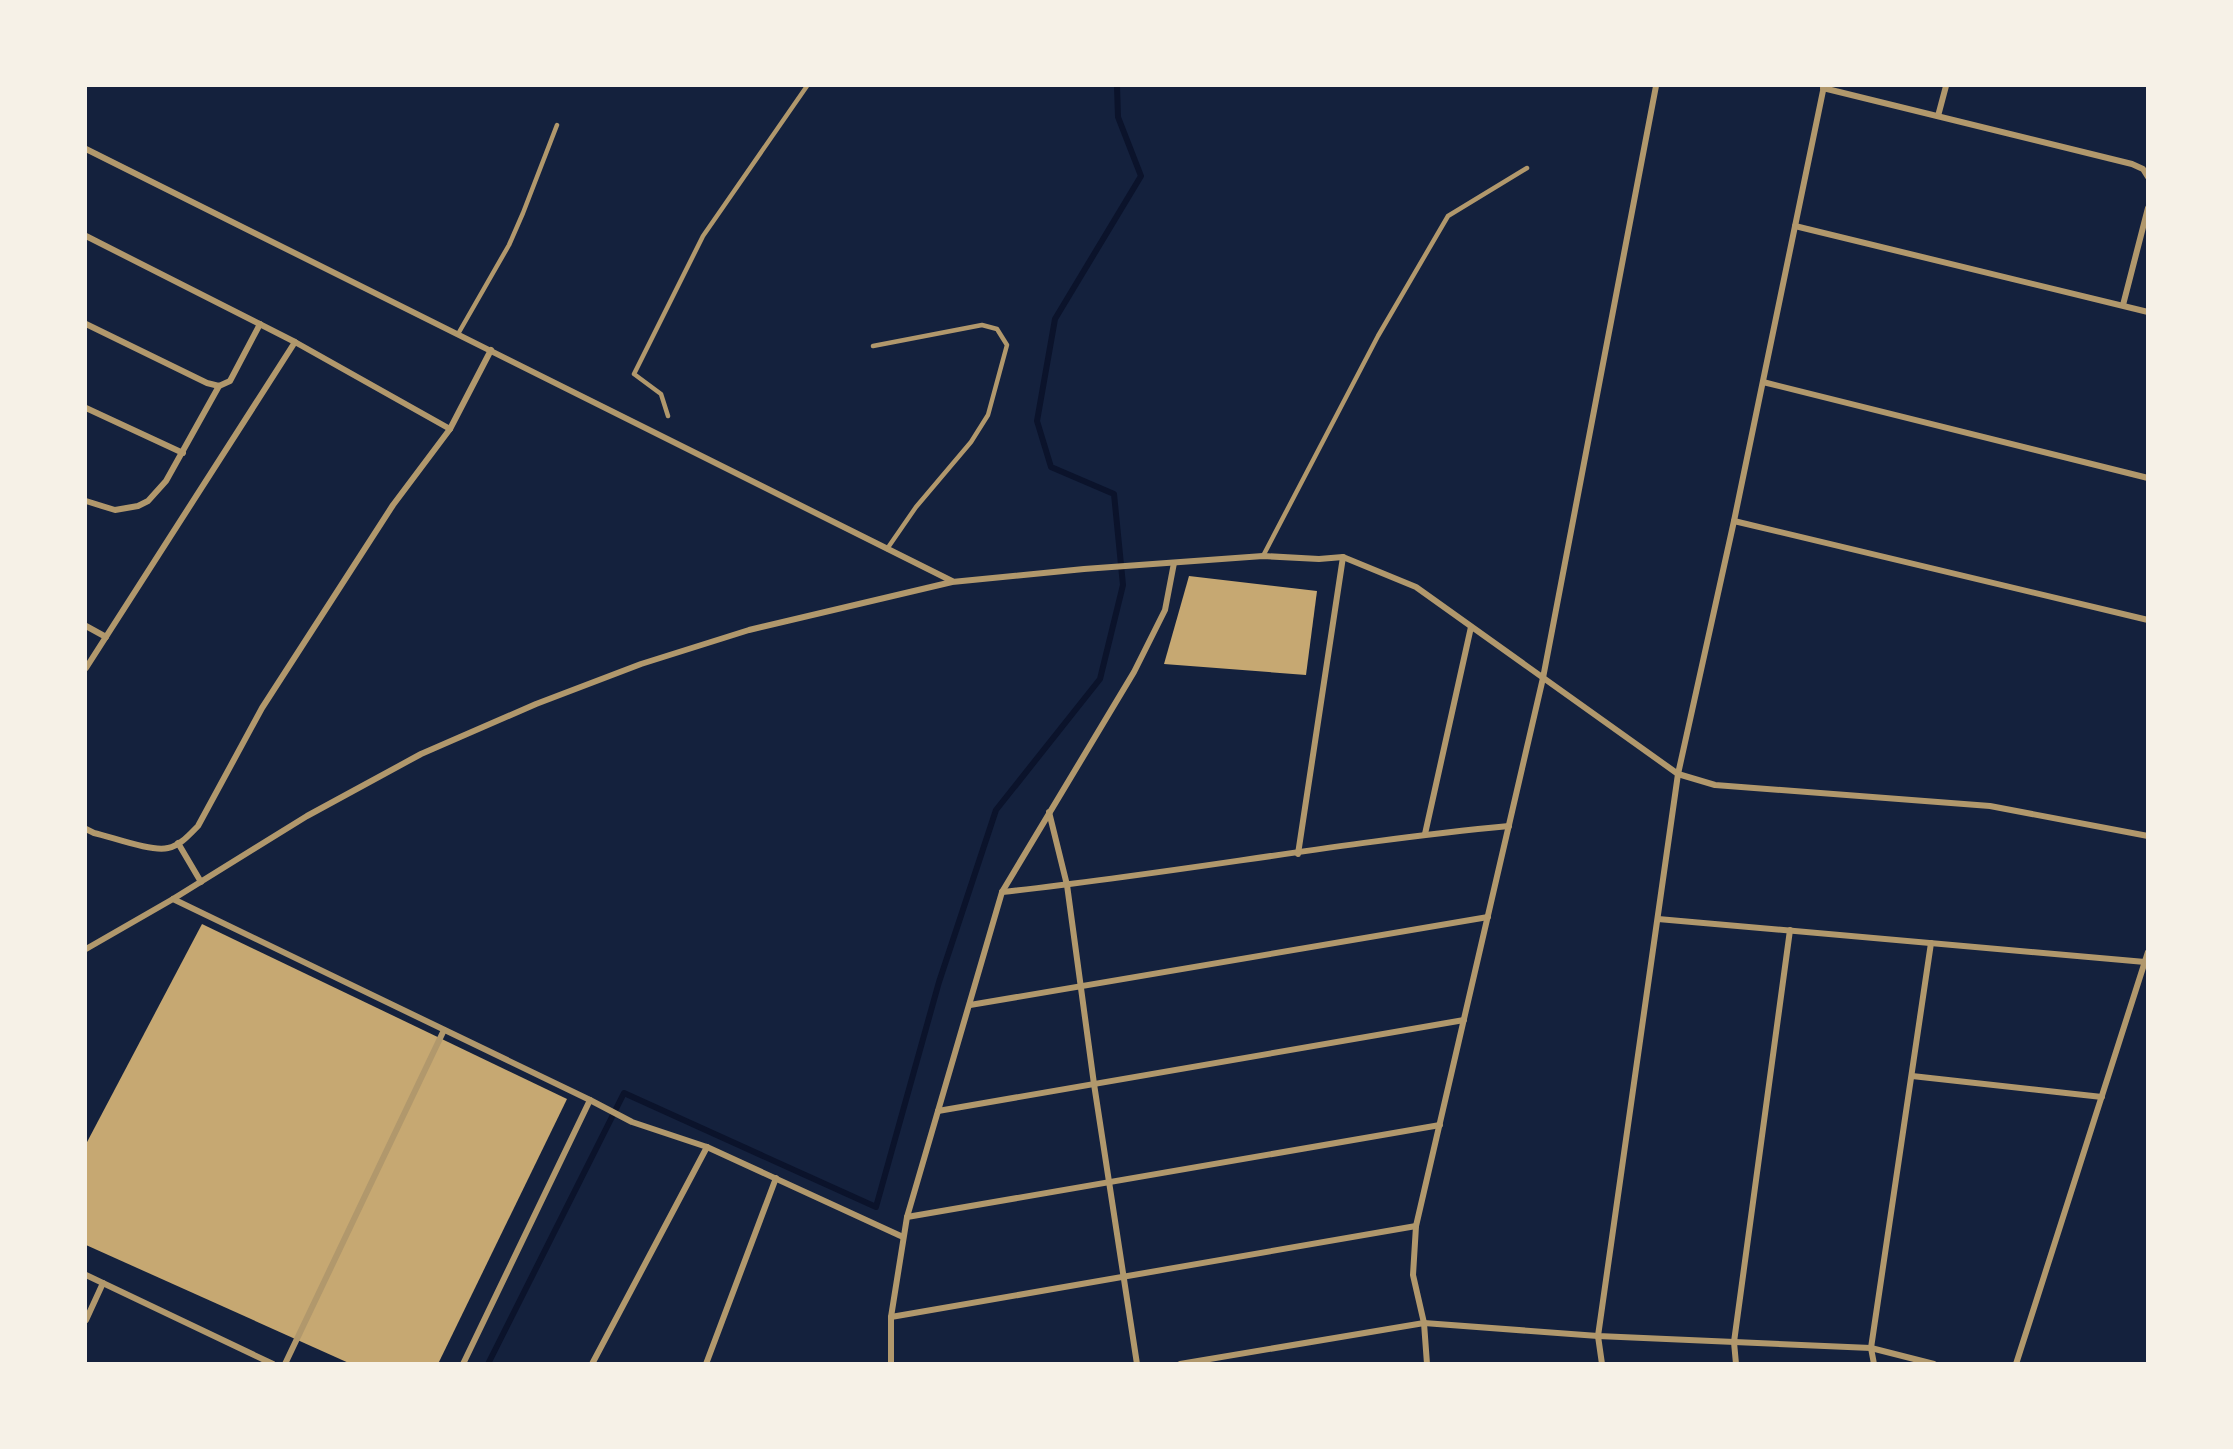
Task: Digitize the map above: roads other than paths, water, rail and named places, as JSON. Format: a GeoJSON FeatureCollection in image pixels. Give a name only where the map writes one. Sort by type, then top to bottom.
{"type":"FeatureCollection","features":[{"type":"Feature","properties":{"kind":"street"},"geometry":{"type":"LineString","coordinates":[[1427,1364],[1424,1323],[1413,1275],[1416,1226],[1543,678],[1656,86]]}},
{"type":"Feature","properties":{"kind":"street"},"geometry":{"type":"LineString","coordinates":[[1938,116],[1946,86]]}},
{"type":"Feature","properties":{"kind":"street"},"geometry":{"type":"LineString","coordinates":[[1602,1364],[1598,1336],[1678,774],[1734,521],[1823,87],[2132,164],[2143,169],[2148,177]]}},
{"type":"Feature","properties":{"kind":"street"},"geometry":{"type":"LineString","coordinates":[[86,149],[952,582]]}},
{"type":"Feature","properties":{"kind":"street"},"geometry":{"type":"LineString","coordinates":[[2123,305],[2148,208]]}},
{"type":"Feature","properties":{"kind":"street"},"geometry":{"type":"LineString","coordinates":[[1795,226],[2148,312]]}},
{"type":"Feature","properties":{"kind":"street"},"geometry":{"type":"LineString","coordinates":[[86,236],[296,342],[450,429]]}},
{"type":"Feature","properties":{"kind":"street"},"geometry":{"type":"LineString","coordinates":[[86,324],[207,383],[219,386]]}},
{"type":"Feature","properties":{"kind":"street"},"geometry":{"type":"LineString","coordinates":[[86,501],[115,510],[138,506],[158,492],[183,453],[219,386],[230,381],[260,324]]}},
{"type":"Feature","properties":{"kind":"street"},"geometry":{"type":"LineString","coordinates":[[86,668],[296,342]]}},
{"type":"Feature","properties":{"kind":"street"},"geometry":{"type":"LineString","coordinates":[[86,829],[147,847],[168,848],[188,837],[198,826],[261,708],[393,505],[450,429],[490,350]]}},
{"type":"Feature","properties":{"kind":"street"},"geometry":{"type":"LineString","coordinates":[[1763,382],[2148,478]]}},
{"type":"Feature","properties":{"kind":"street"},"geometry":{"type":"LineString","coordinates":[[86,408],[183,453]]}},
{"type":"Feature","properties":{"kind":"street"},"geometry":{"type":"LineString","coordinates":[[1734,521],[2148,620]]}},
{"type":"Feature","properties":{"kind":"street"},"geometry":{"type":"LineString","coordinates":[[86,949],[173,899],[307,816],[421,754],[536,704],[641,664],[749,630],[952,582],[1084,569],[1263,556],[1319,559],[1343,557],[1416,587],[1678,774],[1715,785],[1990,806],[2148,836]]}},
{"type":"Feature","properties":{"kind":"street"},"geometry":{"type":"LineString","coordinates":[[1298,854],[1343,557]]}},
{"type":"Feature","properties":{"kind":"street"},"geometry":{"type":"LineString","coordinates":[[891,1364],[891,1317],[907,1216],[1002,891],[1134,672],[1165,610],[1174,563]]}},
{"type":"Feature","properties":{"kind":"street"},"geometry":{"type":"LineString","coordinates":[[86,626],[106,637]]}},
{"type":"Feature","properties":{"kind":"street"},"geometry":{"type":"LineString","coordinates":[[1425,834],[1472,627]]}},
{"type":"Feature","properties":{"kind":"street"},"geometry":{"type":"LineString","coordinates":[[1049,812],[1067,885],[1094,1084],[1137,1364]]}},
{"type":"Feature","properties":{"kind":"street"},"geometry":{"type":"LineString","coordinates":[[1002,891],[1067,885],[1298,854],[1425,834],[1509,826]]}},
{"type":"Feature","properties":{"kind":"street"},"geometry":{"type":"LineString","coordinates":[[178,843],[201,882]]}},
{"type":"Feature","properties":{"kind":"street"},"geometry":{"type":"LineString","coordinates":[[173,899],[632,1122],[707,1147],[903,1237]]}},
{"type":"Feature","properties":{"kind":"street"},"geometry":{"type":"LineString","coordinates":[[970,1005],[1488,917]]}},
{"type":"Feature","properties":{"kind":"street"},"geometry":{"type":"LineString","coordinates":[[1658,919],[2145,962]]}},
{"type":"Feature","properties":{"kind":"street"},"geometry":{"type":"LineString","coordinates":[[1736,1364],[1734,1342],[1790,930]]}},
{"type":"Feature","properties":{"kind":"street"},"geometry":{"type":"LineString","coordinates":[[1874,1364],[1872,1348],[1931,943]]}},
{"type":"Feature","properties":{"kind":"street"},"geometry":{"type":"LineString","coordinates":[[2016,1364],[2148,952]]}},
{"type":"Feature","properties":{"kind":"street"},"geometry":{"type":"LineString","coordinates":[[938,1111],[1464,1020]]}},
{"type":"Feature","properties":{"kind":"street"},"geometry":{"type":"LineString","coordinates":[[285,1364],[444,1030]]}},
{"type":"Feature","properties":{"kind":"street"},"geometry":{"type":"LineString","coordinates":[[1912,1076],[2102,1097]]}},
{"type":"Feature","properties":{"kind":"street"},"geometry":{"type":"LineString","coordinates":[[463,1364],[590,1100]]}},
{"type":"Feature","properties":{"kind":"street"},"geometry":{"type":"LineString","coordinates":[[907,1216],[1440,1125]]}},
{"type":"Feature","properties":{"kind":"street"},"geometry":{"type":"LineString","coordinates":[[592,1364],[707,1147]]}},
{"type":"Feature","properties":{"kind":"street"},"geometry":{"type":"LineString","coordinates":[[706,1364],[776,1178]]}},
{"type":"Feature","properties":{"kind":"street"},"geometry":{"type":"LineString","coordinates":[[891,1317],[1416,1226]]}},
{"type":"Feature","properties":{"kind":"street"},"geometry":{"type":"LineString","coordinates":[[86,1275],[273,1364]]}},
{"type":"Feature","properties":{"kind":"street"},"geometry":{"type":"LineString","coordinates":[[86,1320],[103,1283]]}},
{"type":"Feature","properties":{"kind":"street"},"geometry":{"type":"LineString","coordinates":[[1180,1364],[1424,1323],[1598,1336],[1872,1348],[1934,1364]]}},
{"type":"Feature","properties":{"kind":"lane"},"geometry":{"type":"LineString","coordinates":[[668,416],[661,394],[634,374],[703,236],[807,86]]}},
{"type":"Feature","properties":{"kind":"lane"},"geometry":{"type":"LineString","coordinates":[[458,334],[509,245],[524,213],[557,125]]}},
{"type":"Feature","properties":{"kind":"lane"},"geometry":{"type":"LineString","coordinates":[[1263,556],[1378,336],[1448,216],[1527,168]]}},
{"type":"Feature","properties":{"kind":"lane"},"geometry":{"type":"LineString","coordinates":[[873,346],[982,325],[997,329],[1007,345],[988,415],[971,442],[916,507],[887,549]]}},
{"type":"Feature","properties":{"kind":"waterway"},"geometry":{"type":"LineString","coordinates":[[488,1364],[624,1093],[876,1207],[939,982],[996,810],[1100,679],[1123,585],[1114,494],[1051,467],[1037,421],[1055,319],[1141,176],[1118,117],[1117,86]]}}]}
